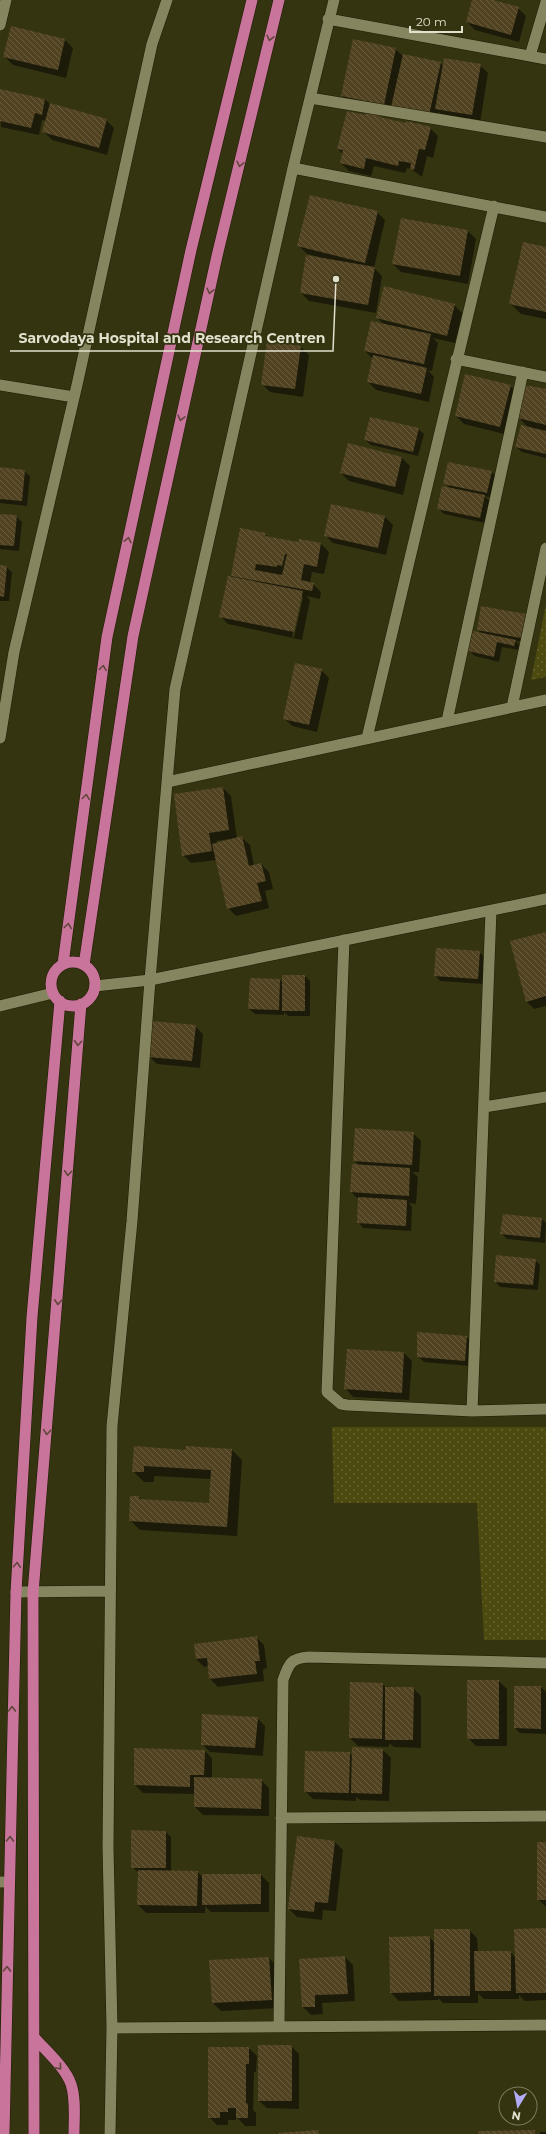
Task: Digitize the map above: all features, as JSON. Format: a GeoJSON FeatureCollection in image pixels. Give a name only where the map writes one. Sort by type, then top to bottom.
{"type":"FeatureCollection","features":[{"type":"Feature","properties":{"kind":"highway"},"geometry":{"type":"LineString","coordinates":[[63,964],[107,637],[191,250],[252,0]]}},
{"type":"Feature","properties":{"kind":"highway"},"geometry":{"type":"LineString","coordinates":[[84,965],[133,636],[218,256],[280,0]]}},
{"type":"Feature","properties":{"kind":"highway"},"geometry":{"type":"LineString","coordinates":[[4,2134],[3,2048],[5,1882],[16,1592],[32,1317],[57,997],[51,982],[53,975],[63,964],[70,962],[84,965],[93,975],[95,986],[92,995],[81,1004],[66,1005],[57,997]]}},
{"type":"Feature","properties":{"kind":"highway"},"geometry":{"type":"LineString","coordinates":[[34,2134],[33,1593],[81,1004]]}},
{"type":"Feature","properties":{"kind":"highway"},"geometry":{"type":"LineString","coordinates":[[34,2037],[66,2074],[71,2084],[73,2097],[74,2134]]}},
{"type":"Feature","properties":{"kind":"street"},"geometry":{"type":"LineString","coordinates":[[0,25],[6,0]]}},
{"type":"Feature","properties":{"kind":"street"},"geometry":{"type":"LineString","coordinates":[[0,738],[2,714],[14,652],[74,398],[152,44],[167,0]]}},
{"type":"Feature","properties":{"kind":"street"},"geometry":{"type":"LineString","coordinates":[[110,2134],[112,2028],[108,1847],[112,1426],[132,1221],[150,980],[175,689],[293,168],[328,19],[334,0]]}},
{"type":"Feature","properties":{"kind":"street"},"geometry":{"type":"LineString","coordinates":[[530,56],[546,2]]}},
{"type":"Feature","properties":{"kind":"street"},"geometry":{"type":"LineString","coordinates":[[328,19],[546,60]]}},
{"type":"Feature","properties":{"kind":"street"},"geometry":{"type":"LineString","coordinates":[[310,98],[546,137]]}},
{"type":"Feature","properties":{"kind":"street"},"geometry":{"type":"LineString","coordinates":[[293,168],[546,216]]}},
{"type":"Feature","properties":{"kind":"street"},"geometry":{"type":"LineString","coordinates":[[367,738],[456,359],[494,206]]}},
{"type":"Feature","properties":{"kind":"street"},"geometry":{"type":"LineString","coordinates":[[456,359],[546,377]]}},
{"type":"Feature","properties":{"kind":"street"},"geometry":{"type":"LineString","coordinates":[[447,721],[523,372]]}},
{"type":"Feature","properties":{"kind":"street"},"geometry":{"type":"LineString","coordinates":[[0,385],[74,398]]}},
{"type":"Feature","properties":{"kind":"street"},"geometry":{"type":"LineString","coordinates":[[512,707],[546,548]]}},
{"type":"Feature","properties":{"kind":"street"},"geometry":{"type":"LineString","coordinates":[[167,782],[546,700]]}},
{"type":"Feature","properties":{"kind":"street"},"geometry":{"type":"LineString","coordinates":[[95,986],[150,980],[546,899]]}},
{"type":"Feature","properties":{"kind":"street"},"geometry":{"type":"LineString","coordinates":[[472,1411],[491,911]]}},
{"type":"Feature","properties":{"kind":"street"},"geometry":{"type":"LineString","coordinates":[[344,940],[327,1392],[341,1404],[347,1405],[472,1411],[546,1409]]}},
{"type":"Feature","properties":{"kind":"street"},"geometry":{"type":"LineString","coordinates":[[0,1006],[57,997]]}},
{"type":"Feature","properties":{"kind":"street"},"geometry":{"type":"LineString","coordinates":[[484,1107],[546,1097]]}},
{"type":"Feature","properties":{"kind":"street"},"geometry":{"type":"LineString","coordinates":[[16,1592],[110,1591]]}},
{"type":"Feature","properties":{"kind":"street"},"geometry":{"type":"LineString","coordinates":[[280,2026],[283,1680],[287,1666],[296,1658],[309,1656],[546,1663]]}},
{"type":"Feature","properties":{"kind":"street"},"geometry":{"type":"LineString","coordinates":[[281,1818],[546,1816]]}},
{"type":"Feature","properties":{"kind":"street"},"geometry":{"type":"LineString","coordinates":[[112,2028],[546,2025]]}},
{"type":"Feature","properties":{"kind":"shaded area"},"geometry":{"type":"Polygon","coordinates":[[[546,604],[546,677],[531,680],[546,604]]]}},
{"type":"Feature","properties":{"kind":"shaded area"},"geometry":{"type":"Polygon","coordinates":[[[332,1427],[546,1427],[546,1640],[484,1640],[477,1503],[334,1503],[332,1427]]]}},
{"type":"Feature","properties":{"kind":"building"},"geometry":{"type":"Polygon","coordinates":[[[472,0],[493,0],[519,7],[511,35],[466,22],[472,0]]]}},
{"type":"Feature","properties":{"kind":"building"},"geometry":{"type":"Polygon","coordinates":[[[11,26],[65,39],[58,70],[3,57],[11,26]]]}},
{"type":"Feature","properties":{"kind":"building"},"geometry":{"type":"Polygon","coordinates":[[[353,39],[396,48],[384,105],[341,96],[353,39]]]}},
{"type":"Feature","properties":{"kind":"building"},"geometry":{"type":"Polygon","coordinates":[[[403,54],[441,62],[429,115],[391,107],[403,54]]]}},
{"type":"Feature","properties":{"kind":"building"},"geometry":{"type":"Polygon","coordinates":[[[444,58],[481,64],[472,115],[435,109],[444,58]]]}},
{"type":"Feature","properties":{"kind":"building"},"geometry":{"type":"Polygon","coordinates":[[[0,89],[45,99],[42,115],[35,113],[31,128],[0,121],[0,89]]]}},
{"type":"Feature","properties":{"kind":"building"},"geometry":{"type":"Polygon","coordinates":[[[50,103],[107,119],[99,148],[42,132],[50,103]]]}},
{"type":"Feature","properties":{"kind":"building"},"geometry":{"type":"Polygon","coordinates":[[[347,111],[365,115],[366,111],[381,115],[380,117],[431,127],[425,150],[419,149],[414,170],[410,169],[411,163],[399,161],[398,166],[366,158],[364,169],[340,163],[343,150],[337,149],[347,111]]]}},
{"type":"Feature","properties":{"kind":"building"},"geometry":{"type":"Polygon","coordinates":[[[310,195],[378,211],[365,263],[297,246],[310,195]]]}},
{"type":"Feature","properties":{"kind":"building"},"geometry":{"type":"Polygon","coordinates":[[[401,218],[468,230],[460,276],[392,264],[401,218]]]}},
{"type":"Feature","properties":{"kind":"building"},"geometry":{"type":"Polygon","coordinates":[[[523,242],[546,247],[546,312],[509,304],[523,242]]]}},
{"type":"Feature","properties":{"kind":"building"},"geometry":{"type":"Polygon","coordinates":[[[306,255],[375,267],[368,305],[300,293],[306,255]]]}},
{"type":"Feature","properties":{"kind":"building"},"geometry":{"type":"Polygon","coordinates":[[[384,286],[455,304],[447,336],[376,318],[384,286]]]}},
{"type":"Feature","properties":{"kind":"building"},"geometry":{"type":"Polygon","coordinates":[[[371,321],[431,334],[424,364],[364,351],[371,321]]]}},
{"type":"Feature","properties":{"kind":"building"},"geometry":{"type":"Polygon","coordinates":[[[267,341],[301,346],[295,389],[261,385],[267,341]]]}},
{"type":"Feature","properties":{"kind":"building"},"geometry":{"type":"Polygon","coordinates":[[[373,355],[427,368],[421,394],[367,382],[373,355]]]}},
{"type":"Feature","properties":{"kind":"building"},"geometry":{"type":"Polygon","coordinates":[[[465,374],[511,385],[500,427],[455,416],[465,374]]]}},
{"type":"Feature","properties":{"kind":"building"},"geometry":{"type":"Polygon","coordinates":[[[525,385],[546,389],[546,425],[518,418],[525,385]]]}},
{"type":"Feature","properties":{"kind":"building"},"geometry":{"type":"Polygon","coordinates":[[[370,417],[419,428],[413,452],[364,440],[370,417]]]}},
{"type":"Feature","properties":{"kind":"building"},"geometry":{"type":"Polygon","coordinates":[[[521,425],[546,431],[546,454],[515,447],[521,425]]]}},
{"type":"Feature","properties":{"kind":"building"},"geometry":{"type":"Polygon","coordinates":[[[348,443],[402,457],[395,487],[340,473],[348,443]]]}},
{"type":"Feature","properties":{"kind":"building"},"geometry":{"type":"Polygon","coordinates":[[[448,462],[492,471],[487,493],[443,484],[448,462]]]}},
{"type":"Feature","properties":{"kind":"building"},"geometry":{"type":"Polygon","coordinates":[[[0,467],[25,470],[22,501],[0,499],[0,467]]]}},
{"type":"Feature","properties":{"kind":"building"},"geometry":{"type":"Polygon","coordinates":[[[442,486],[485,495],[480,518],[437,509],[442,486]]]}},
{"type":"Feature","properties":{"kind":"building"},"geometry":{"type":"Polygon","coordinates":[[[331,504],[385,516],[378,548],[324,536],[331,504]]]}},
{"type":"Feature","properties":{"kind":"building"},"geometry":{"type":"Polygon","coordinates":[[[0,514],[17,515],[14,546],[0,545],[0,514]]]}},
{"type":"Feature","properties":{"kind":"building"},"geometry":{"type":"Polygon","coordinates":[[[240,528],[266,533],[265,536],[298,542],[299,539],[321,543],[317,567],[304,564],[301,580],[314,583],[312,591],[231,576],[240,528]],[[285,554],[282,566],[277,565],[277,567],[256,564],[255,570],[282,575],[287,554],[285,554]]]}},
{"type":"Feature","properties":{"kind":"building"},"geometry":{"type":"Polygon","coordinates":[[[0,565],[7,566],[4,597],[0,596],[0,565]]]}},
{"type":"Feature","properties":{"kind":"building"},"geometry":{"type":"Polygon","coordinates":[[[228,576],[303,591],[294,632],[219,617],[228,576]]]}},
{"type":"Feature","properties":{"kind":"building"},"geometry":{"type":"Polygon","coordinates":[[[481,606],[526,614],[521,638],[477,630],[481,606]]]}},
{"type":"Feature","properties":{"kind":"building"},"geometry":{"type":"Polygon","coordinates":[[[473,631],[516,640],[514,646],[497,642],[494,657],[468,651],[473,631]]]}},
{"type":"Feature","properties":{"kind":"building"},"geometry":{"type":"Polygon","coordinates":[[[295,663],[322,669],[309,725],[283,719],[295,663]]]}},
{"type":"Feature","properties":{"kind":"building"},"geometry":{"type":"Polygon","coordinates":[[[223,787],[229,830],[209,833],[212,851],[182,856],[174,794],[223,787]]]}},
{"type":"Feature","properties":{"kind":"building"},"geometry":{"type":"Polygon","coordinates":[[[242,836],[249,866],[261,863],[266,881],[257,883],[262,901],[227,909],[212,844],[242,836]]]}},
{"type":"Feature","properties":{"kind":"building"},"geometry":{"type":"Polygon","coordinates":[[[546,932],[546,996],[526,1002],[510,941],[546,932]]]}},
{"type":"Feature","properties":{"kind":"building"},"geometry":{"type":"Polygon","coordinates":[[[436,948],[480,951],[478,979],[434,976],[436,948]]]}},
{"type":"Feature","properties":{"kind":"building"},"geometry":{"type":"Polygon","coordinates":[[[282,975],[305,975],[305,1011],[282,1011],[282,975]]]}},
{"type":"Feature","properties":{"kind":"building"},"geometry":{"type":"Polygon","coordinates":[[[250,978],[280,979],[279,1010],[248,1009],[250,978]]]}},
{"type":"Feature","properties":{"kind":"building"},"geometry":{"type":"Polygon","coordinates":[[[151,1021],[196,1025],[192,1061],[148,1057],[151,1021]]]}},
{"type":"Feature","properties":{"kind":"building"},"geometry":{"type":"Polygon","coordinates":[[[355,1128],[414,1132],[412,1165],[353,1161],[355,1128]]]}},
{"type":"Feature","properties":{"kind":"building"},"geometry":{"type":"Polygon","coordinates":[[[352,1164],[410,1168],[409,1196],[350,1192],[352,1164]]]}},
{"type":"Feature","properties":{"kind":"building"},"geometry":{"type":"Polygon","coordinates":[[[358,1197],[407,1200],[406,1226],[357,1223],[358,1197]]]}},
{"type":"Feature","properties":{"kind":"building"},"geometry":{"type":"Polygon","coordinates":[[[503,1214],[542,1218],[540,1238],[500,1234],[503,1214]]]}},
{"type":"Feature","properties":{"kind":"building"},"geometry":{"type":"Polygon","coordinates":[[[496,1255],[536,1259],[533,1285],[494,1282],[496,1255]]]}},
{"type":"Feature","properties":{"kind":"building"},"geometry":{"type":"Polygon","coordinates":[[[417,1332],[467,1336],[465,1361],[417,1357],[417,1332]]]}},
{"type":"Feature","properties":{"kind":"building"},"geometry":{"type":"Polygon","coordinates":[[[347,1349],[404,1352],[402,1393],[344,1389],[347,1349]]]}},
{"type":"Feature","properties":{"kind":"building"},"geometry":{"type":"Polygon","coordinates":[[[134,1446],[185,1450],[186,1446],[232,1449],[227,1527],[129,1521],[130,1496],[139,1496],[139,1499],[209,1503],[211,1470],[144,1466],[144,1472],[132,1472],[134,1446]]]}},
{"type":"Feature","properties":{"kind":"building"},"geometry":{"type":"Polygon","coordinates":[[[257,1636],[260,1661],[255,1661],[257,1674],[209,1679],[207,1658],[196,1659],[194,1644],[257,1636]]]}},
{"type":"Feature","properties":{"kind":"building"},"geometry":{"type":"Polygon","coordinates":[[[467,1680],[499,1680],[499,1739],[467,1739],[467,1680]]]}},
{"type":"Feature","properties":{"kind":"building"},"geometry":{"type":"Polygon","coordinates":[[[350,1682],[383,1683],[382,1739],[349,1738],[350,1682]]]}},
{"type":"Feature","properties":{"kind":"building"},"geometry":{"type":"Polygon","coordinates":[[[514,1686],[541,1686],[541,1729],[514,1728],[514,1686]]]}},
{"type":"Feature","properties":{"kind":"building"},"geometry":{"type":"Polygon","coordinates":[[[385,1687],[414,1687],[413,1740],[385,1740],[385,1687]]]}},
{"type":"Feature","properties":{"kind":"building"},"geometry":{"type":"Polygon","coordinates":[[[202,1714],[258,1717],[255,1748],[201,1745],[202,1714]]]}},
{"type":"Feature","properties":{"kind":"building"},"geometry":{"type":"Polygon","coordinates":[[[352,1747],[383,1749],[382,1794],[351,1793],[352,1747]]]}},
{"type":"Feature","properties":{"kind":"building"},"geometry":{"type":"Polygon","coordinates":[[[134,1748],[205,1750],[204,1775],[190,1775],[190,1787],[134,1785],[134,1748]]]}},
{"type":"Feature","properties":{"kind":"building"},"geometry":{"type":"Polygon","coordinates":[[[305,1751],[350,1752],[349,1793],[304,1792],[305,1751]]]}},
{"type":"Feature","properties":{"kind":"building"},"geometry":{"type":"Polygon","coordinates":[[[194,1777],[262,1779],[261,1809],[194,1807],[194,1777]]]}},
{"type":"Feature","properties":{"kind":"building"},"geometry":{"type":"Polygon","coordinates":[[[131,1830],[166,1831],[166,1868],[131,1868],[131,1830]]]}},
{"type":"Feature","properties":{"kind":"building"},"geometry":{"type":"Polygon","coordinates":[[[297,1836],[335,1841],[328,1903],[315,1902],[314,1912],[288,1909],[297,1836]]]}},
{"type":"Feature","properties":{"kind":"building"},"geometry":{"type":"Polygon","coordinates":[[[537,1842],[546,1842],[546,1900],[537,1900],[537,1842]]]}},
{"type":"Feature","properties":{"kind":"building"},"geometry":{"type":"Polygon","coordinates":[[[138,1870],[198,1871],[197,1906],[137,1905],[138,1870]]]}},
{"type":"Feature","properties":{"kind":"building"},"geometry":{"type":"Polygon","coordinates":[[[202,1874],[261,1874],[261,1904],[202,1905],[202,1874]]]}},
{"type":"Feature","properties":{"kind":"building"},"geometry":{"type":"Polygon","coordinates":[[[546,1928],[546,1993],[516,1993],[514,1929],[546,1928]]]}},
{"type":"Feature","properties":{"kind":"building"},"geometry":{"type":"Polygon","coordinates":[[[434,1929],[470,1929],[470,1996],[434,1996],[434,1929]]]}},
{"type":"Feature","properties":{"kind":"building"},"geometry":{"type":"Polygon","coordinates":[[[430,1936],[431,1992],[390,1993],[389,1937],[430,1936]]]}},
{"type":"Feature","properties":{"kind":"building"},"geometry":{"type":"Polygon","coordinates":[[[474,1951],[511,1951],[511,1991],[475,1991],[474,1951]]]}},
{"type":"Feature","properties":{"kind":"building"},"geometry":{"type":"Polygon","coordinates":[[[345,1956],[348,1994],[315,1995],[315,2007],[302,2007],[299,1959],[345,1956]]]}},
{"type":"Feature","properties":{"kind":"building"},"geometry":{"type":"Polygon","coordinates":[[[269,1957],[272,2000],[212,2003],[209,1960],[269,1957]]]}},
{"type":"Feature","properties":{"kind":"building"},"geometry":{"type":"Polygon","coordinates":[[[258,2045],[292,2045],[292,2101],[258,2101],[258,2045]]]}},
{"type":"Feature","properties":{"kind":"building"},"geometry":{"type":"Polygon","coordinates":[[[208,2047],[249,2047],[249,2064],[246,2064],[246,2103],[248,2104],[248,2118],[236,2118],[236,2108],[228,2108],[228,2112],[220,2112],[220,2118],[208,2118],[208,2047]]]}},
{"type":"Feature","properties":{"kind":"building"},"geometry":{"type":"Polygon","coordinates":[[[318,2130],[319,2134],[279,2134],[279,2133],[318,2130]]]}},
{"type":"Feature","properties":{"kind":"building"},"geometry":{"type":"Polygon","coordinates":[[[535,2130],[535,2134],[478,2134],[478,2131],[535,2130]]]}},
{"type":"Feature","properties":{"kind":"place","name":"Sarvodaya Hospital and Research Centren"},"geometry":{"type":"Point","coordinates":[336,279]}}]}
